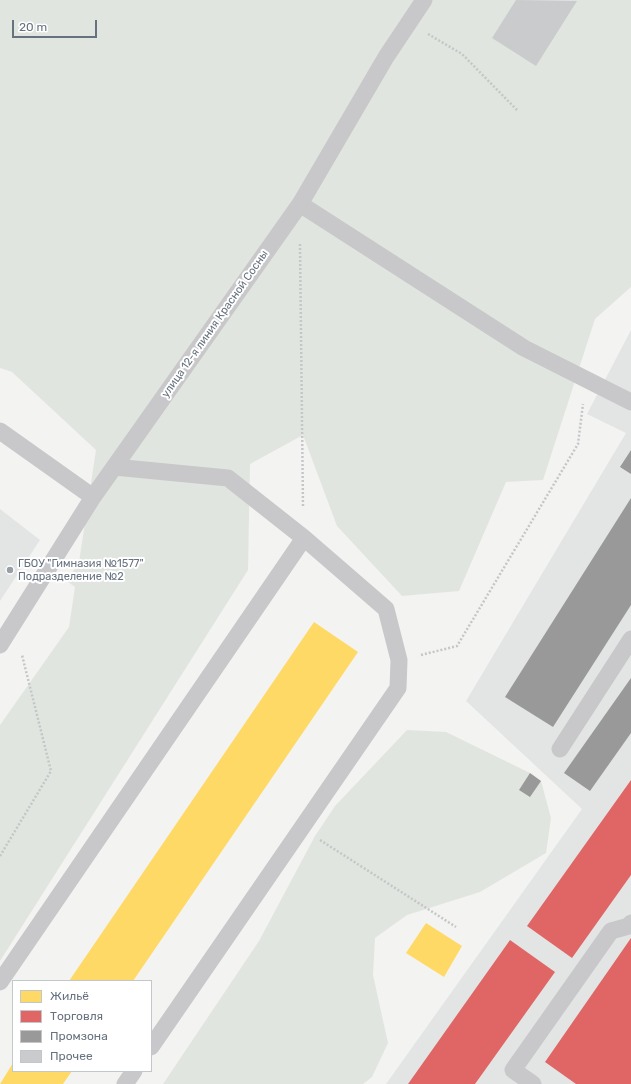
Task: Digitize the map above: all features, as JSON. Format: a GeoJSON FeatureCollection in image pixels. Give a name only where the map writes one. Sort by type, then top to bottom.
{"type":"FeatureCollection","features":[{"type":"Feature","properties":{"kind":"lane","name":"улица 12-я линия Красной Сосны"},"geometry":{"type":"LineString","coordinates":[[0,645],[93,497],[300,204],[386,57],[424,0]]}},
{"type":"Feature","properties":{"kind":"lane"},"geometry":{"type":"LineString","coordinates":[[300,204],[524,348],[631,402]]}},
{"type":"Feature","properties":{"kind":"lane"},"geometry":{"type":"LineString","coordinates":[[0,431],[93,497]]}},
{"type":"Feature","properties":{"kind":"lane"},"geometry":{"type":"LineString","coordinates":[[114,468],[228,478],[304,538],[386,609],[399,660],[398,688],[152,1046]]}},
{"type":"Feature","properties":{"kind":"lane"},"geometry":{"type":"LineString","coordinates":[[0,982],[304,538]]}},
{"type":"Feature","properties":{"kind":"lane"},"geometry":{"type":"LineString","coordinates":[[560,749],[631,639]]}},
{"type":"Feature","properties":{"kind":"lane"},"geometry":{"type":"LineString","coordinates":[[533,1084],[513,1070],[611,931],[629,926],[631,923]]}},
{"type":"Feature","properties":{"kind":"lane"},"geometry":{"type":"LineString","coordinates":[[125,1084],[133,1072]]}},
{"type":"Feature","properties":{"kind":"path"},"geometry":{"type":"LineString","coordinates":[[408,24],[462,54],[517,110]]}},
{"type":"Feature","properties":{"kind":"path"},"geometry":{"type":"LineString","coordinates":[[300,204],[304,538]]}},
{"type":"Feature","properties":{"kind":"path"},"geometry":{"type":"LineString","coordinates":[[399,660],[457,646],[578,444],[585,378]]}},
{"type":"Feature","properties":{"kind":"path"},"geometry":{"type":"LineString","coordinates":[[0,856],[51,771],[15,623]]}},
{"type":"Feature","properties":{"kind":"path"},"geometry":{"type":"LineString","coordinates":[[302,828],[456,927]]}},
{"type":"Feature","properties":{"kind":"shaded area"},"geometry":{"type":"Polygon","coordinates":[[[0,0],[631,0],[631,287],[595,319],[543,480],[506,482],[459,591],[402,596],[337,526],[303,435],[250,464],[248,570],[0,961],[0,725],[69,627],[75,587],[67,581],[79,562],[96,450],[12,372],[0,368],[0,0]]]}},
{"type":"Feature","properties":{"kind":"shaded area"},"geometry":{"type":"Polygon","coordinates":[[[631,330],[631,1084],[386,1084],[582,809],[466,701],[626,433],[587,414],[631,330]]]}},
{"type":"Feature","properties":{"kind":"shaded area","name":"ГБОУ \"Гимназия №1577\" Подразделение №2"},"geometry":{"type":"Polygon","coordinates":[[[0,509],[40,540],[0,601],[0,509]]]}},
{"type":"Feature","properties":{"kind":"shaded area"},"geometry":{"type":"Polygon","coordinates":[[[407,730],[446,732],[530,773],[541,781],[551,818],[546,853],[480,892],[407,915],[375,938],[373,975],[388,1043],[372,1077],[363,1084],[163,1084],[259,941],[315,836],[335,806],[407,730]]]}},
{"type":"Feature","properties":{"kind":"building: Жильё"},"geometry":{"type":"Polygon","coordinates":[[[314,622],[358,652],[134,980],[70,980],[314,622]]]}},
{"type":"Feature","properties":{"kind":"building: Жильё"},"geometry":{"type":"Polygon","coordinates":[[[426,923],[462,946],[444,977],[406,953],[426,923]]]}},
{"type":"Feature","properties":{"kind":"building: Жильё"},"geometry":{"type":"Polygon","coordinates":[[[12,1065],[12,1072],[71,1072],[63,1084],[0,1084],[12,1065]]]}},
{"type":"Feature","properties":{"kind":"building: Торговля"},"geometry":{"type":"Polygon","coordinates":[[[631,780],[631,875],[572,958],[527,926],[631,780]]]}},
{"type":"Feature","properties":{"kind":"building: Торговля"},"geometry":{"type":"Polygon","coordinates":[[[631,938],[631,1084],[576,1084],[545,1062],[631,938]]]}},
{"type":"Feature","properties":{"kind":"building: Торговля"},"geometry":{"type":"Polygon","coordinates":[[[510,940],[555,972],[475,1084],[408,1084],[510,940]]]}},
{"type":"Feature","properties":{"kind":"building: Промзона"},"geometry":{"type":"Polygon","coordinates":[[[631,450],[631,474],[620,467],[631,450]]]}},
{"type":"Feature","properties":{"kind":"building: Промзона"},"geometry":{"type":"Polygon","coordinates":[[[631,498],[631,605],[553,727],[505,697],[631,498]]]}},
{"type":"Feature","properties":{"kind":"building: Промзона"},"geometry":{"type":"Polygon","coordinates":[[[631,678],[631,733],[590,791],[564,773],[631,678]]]}},
{"type":"Feature","properties":{"kind":"building: Промзона"},"geometry":{"type":"Polygon","coordinates":[[[530,773],[541,781],[530,797],[519,790],[530,773]]]}},
{"type":"Feature","properties":{"kind":"building: Прочее"},"geometry":{"type":"Polygon","coordinates":[[[516,0],[577,1],[536,66],[492,38],[516,0]]]}},
{"type":"Feature","properties":{"kind":"place","name":"ГБОУ \"Гимназия №1577\" Подразделение №2"},"geometry":{"type":"Point","coordinates":[10,570]}}]}
